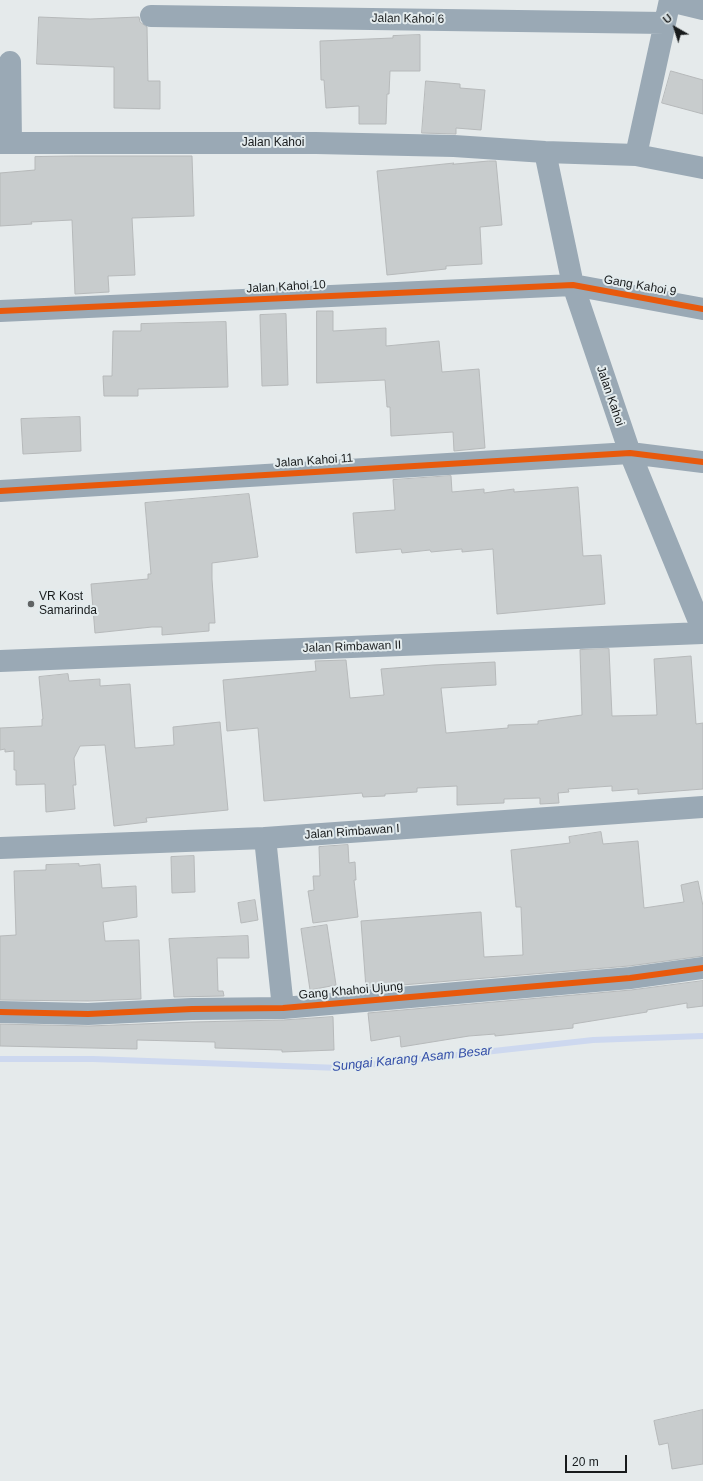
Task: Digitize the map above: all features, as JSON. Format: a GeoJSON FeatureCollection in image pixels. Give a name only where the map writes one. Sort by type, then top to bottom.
{"type":"FeatureCollection","features":[{"type":"Feature","properties":{"kind":"street"},"geometry":{"type":"LineString","coordinates":[[636,155],[670,0],[703,9]]}},
{"type":"Feature","properties":{"kind":"street","name":"Jalan Kahoi 6"},"geometry":{"type":"LineString","coordinates":[[151,16],[665,23]]}},
{"type":"Feature","properties":{"kind":"street"},"geometry":{"type":"LineString","coordinates":[[5,143],[10,62]]}},
{"type":"Feature","properties":{"kind":"street","name":"Jalan Kahoi"},"geometry":{"type":"LineString","coordinates":[[5,143],[324,143],[454,146],[545,152],[636,155],[703,168]]}},
{"type":"Feature","properties":{"kind":"street","name":"Jalan Kahoi"},"geometry":{"type":"LineString","coordinates":[[545,152],[573,285],[630,453],[703,632]]}},
{"type":"Feature","properties":{"kind":"street","name":"Gang Kahoi 9"},"geometry":{"type":"LineString","coordinates":[[573,285],[703,309]]}},
{"type":"Feature","properties":{"kind":"street","name":"Jalan Kahoi 10"},"geometry":{"type":"LineString","coordinates":[[0,311],[573,285]]}},
{"type":"Feature","properties":{"kind":"street","name":"Jalan Kahoi 11"},"geometry":{"type":"LineString","coordinates":[[0,492],[630,453],[703,462]]}},
{"type":"Feature","properties":{"kind":"street","name":"Jalan Rimbawan II"},"geometry":{"type":"LineString","coordinates":[[0,661],[703,632]]}},
{"type":"Feature","properties":{"kind":"street","name":"Jalan Rimbawan I"},"geometry":{"type":"LineString","coordinates":[[0,848],[265,838],[703,807]]}},
{"type":"Feature","properties":{"kind":"street"},"geometry":{"type":"LineString","coordinates":[[265,838],[283,1008]]}},
{"type":"Feature","properties":{"kind":"street","name":"Gang Khahoi Ujung"},"geometry":{"type":"LineString","coordinates":[[0,1012],[88,1014],[192,1009],[283,1008],[630,978],[703,968]]}},
{"type":"Feature","properties":{"kind":"building"},"geometry":{"type":"Polygon","coordinates":[[[39,17],[90,19],[139,17],[140,22],[147,27],[148,81],[160,81],[160,109],[114,108],[114,67],[37,64],[39,17]]]}},
{"type":"Feature","properties":{"kind":"building"},"geometry":{"type":"Polygon","coordinates":[[[420,35],[420,71],[390,71],[389,94],[387,94],[386,124],[359,124],[359,106],[326,108],[324,80],[321,80],[320,41],[393,38],[393,36],[420,35]]]}},
{"type":"Feature","properties":{"kind":"building"},"geometry":{"type":"Polygon","coordinates":[[[671,71],[703,80],[703,114],[662,103],[671,71]]]}},
{"type":"Feature","properties":{"kind":"building"},"geometry":{"type":"Polygon","coordinates":[[[426,81],[460,84],[460,88],[485,90],[481,130],[456,128],[456,134],[422,133],[426,81]]]}},
{"type":"Feature","properties":{"kind":"building"},"geometry":{"type":"Polygon","coordinates":[[[192,156],[194,216],[132,218],[135,275],[108,276],[109,292],[75,294],[72,220],[31,222],[32,224],[0,226],[0,173],[35,170],[35,157],[192,156]]]}},
{"type":"Feature","properties":{"kind":"building"},"geometry":{"type":"Polygon","coordinates":[[[496,161],[502,225],[480,227],[482,264],[446,266],[446,269],[387,275],[377,171],[496,161]]]}},
{"type":"Feature","properties":{"kind":"building"},"geometry":{"type":"Polygon","coordinates":[[[317,311],[333,311],[333,331],[386,328],[386,346],[439,341],[442,372],[479,369],[485,448],[454,451],[453,432],[391,436],[390,407],[387,407],[385,380],[317,383],[317,311]]]}},
{"type":"Feature","properties":{"kind":"building"},"geometry":{"type":"Polygon","coordinates":[[[286,314],[288,385],[262,386],[260,315],[286,314]]]}},
{"type":"Feature","properties":{"kind":"building"},"geometry":{"type":"Polygon","coordinates":[[[226,322],[228,387],[138,389],[138,396],[104,396],[103,376],[112,376],[113,331],[141,331],[141,324],[226,322]]]}},
{"type":"Feature","properties":{"kind":"building"},"geometry":{"type":"Polygon","coordinates":[[[80,417],[81,451],[23,454],[21,419],[80,417]]]}},
{"type":"Feature","properties":{"kind":"building"},"geometry":{"type":"Polygon","coordinates":[[[451,476],[452,492],[484,489],[484,493],[514,489],[514,492],[578,487],[583,556],[601,555],[605,604],[497,614],[493,549],[462,552],[462,549],[431,552],[430,550],[402,553],[401,549],[356,553],[353,513],[395,510],[393,480],[451,476]]]}},
{"type":"Feature","properties":{"kind":"building"},"geometry":{"type":"Polygon","coordinates":[[[249,494],[258,557],[212,563],[215,623],[209,623],[209,631],[162,635],[162,627],[152,627],[95,633],[91,584],[148,579],[148,574],[151,574],[145,503],[249,494]]]}},
{"type":"Feature","properties":{"kind":"building"},"geometry":{"type":"Polygon","coordinates":[[[609,649],[612,716],[657,715],[654,659],[691,656],[696,724],[703,723],[703,789],[638,794],[638,789],[612,791],[612,786],[568,789],[569,792],[558,793],[559,803],[540,804],[540,798],[504,799],[504,803],[457,805],[457,786],[417,788],[417,792],[385,794],[385,796],[363,797],[362,793],[264,801],[258,728],[227,731],[223,680],[316,671],[315,661],[346,660],[350,698],[384,695],[381,669],[495,662],[496,685],[441,688],[446,733],[508,728],[508,725],[538,724],[538,721],[582,715],[580,650],[609,649]]]}},
{"type":"Feature","properties":{"kind":"building"},"geometry":{"type":"Polygon","coordinates":[[[68,674],[69,681],[100,679],[100,686],[130,684],[135,748],[174,745],[173,727],[220,722],[228,810],[146,818],[147,822],[114,826],[105,745],[80,746],[74,758],[76,785],[73,785],[75,809],[46,812],[45,784],[16,785],[14,751],[5,752],[5,749],[0,750],[0,728],[42,726],[43,719],[39,677],[68,674]]]}},
{"type":"Feature","properties":{"kind":"building"},"geometry":{"type":"Polygon","coordinates":[[[601,832],[603,844],[638,841],[644,908],[684,902],[681,885],[698,881],[703,906],[703,956],[629,966],[366,988],[361,921],[481,912],[484,957],[523,955],[521,907],[516,907],[511,850],[570,843],[569,837],[601,832]]]}},
{"type":"Feature","properties":{"kind":"building"},"geometry":{"type":"Polygon","coordinates":[[[348,845],[349,863],[355,862],[356,880],[354,880],[358,917],[313,923],[308,891],[314,890],[313,876],[320,876],[319,847],[348,845]]]}},
{"type":"Feature","properties":{"kind":"building"},"geometry":{"type":"Polygon","coordinates":[[[194,856],[195,892],[172,893],[171,857],[194,856]]]}},
{"type":"Feature","properties":{"kind":"building"},"geometry":{"type":"Polygon","coordinates":[[[79,864],[79,866],[100,864],[102,888],[136,886],[137,917],[103,922],[105,941],[139,940],[141,999],[88,1001],[0,1000],[0,936],[16,935],[14,871],[46,870],[46,865],[79,864]]]}},
{"type":"Feature","properties":{"kind":"building"},"geometry":{"type":"Polygon","coordinates":[[[255,900],[258,920],[241,923],[238,903],[255,900]]]}},
{"type":"Feature","properties":{"kind":"building"},"geometry":{"type":"Polygon","coordinates":[[[327,925],[336,985],[310,990],[301,929],[327,925]]]}},
{"type":"Feature","properties":{"kind":"building"},"geometry":{"type":"Polygon","coordinates":[[[248,936],[249,958],[217,958],[218,991],[223,991],[224,996],[174,997],[169,939],[248,936]]]}},
{"type":"Feature","properties":{"kind":"building"},"geometry":{"type":"Polygon","coordinates":[[[703,981],[703,1006],[687,1008],[687,1003],[647,1010],[647,1012],[573,1024],[573,1028],[495,1036],[495,1034],[469,1036],[401,1047],[400,1036],[371,1041],[368,1013],[631,990],[703,981]]]}},
{"type":"Feature","properties":{"kind":"building"},"geometry":{"type":"Polygon","coordinates":[[[333,1017],[334,1050],[282,1052],[282,1050],[215,1048],[215,1042],[137,1040],[137,1049],[0,1046],[0,1024],[89,1026],[333,1017]]]}},
{"type":"Feature","properties":{"kind":"building"},"geometry":{"type":"Polygon","coordinates":[[[703,1410],[703,1464],[672,1469],[668,1443],[659,1445],[654,1421],[703,1410]]]}},
{"type":"Feature","properties":{"kind":"waterway","name":"Sungai Karang Asam Besar"},"geometry":{"type":"LineString","coordinates":[[0,1059],[93,1059],[340,1068],[593,1040],[703,1036]]}},
{"type":"Feature","properties":{"kind":"cycle path"},"geometry":{"type":"LineString","coordinates":[[0,311],[573,285],[703,309]]}},
{"type":"Feature","properties":{"kind":"cycle path"},"geometry":{"type":"LineString","coordinates":[[0,491],[630,453],[703,462]]}},
{"type":"Feature","properties":{"kind":"cycle path"},"geometry":{"type":"LineString","coordinates":[[0,1012],[88,1014],[192,1009],[283,1008],[630,978],[703,968]]}},
{"type":"Feature","properties":{"kind":"place","name":"VR Kost Samarinda"},"geometry":{"type":"Point","coordinates":[31,604]}}]}
